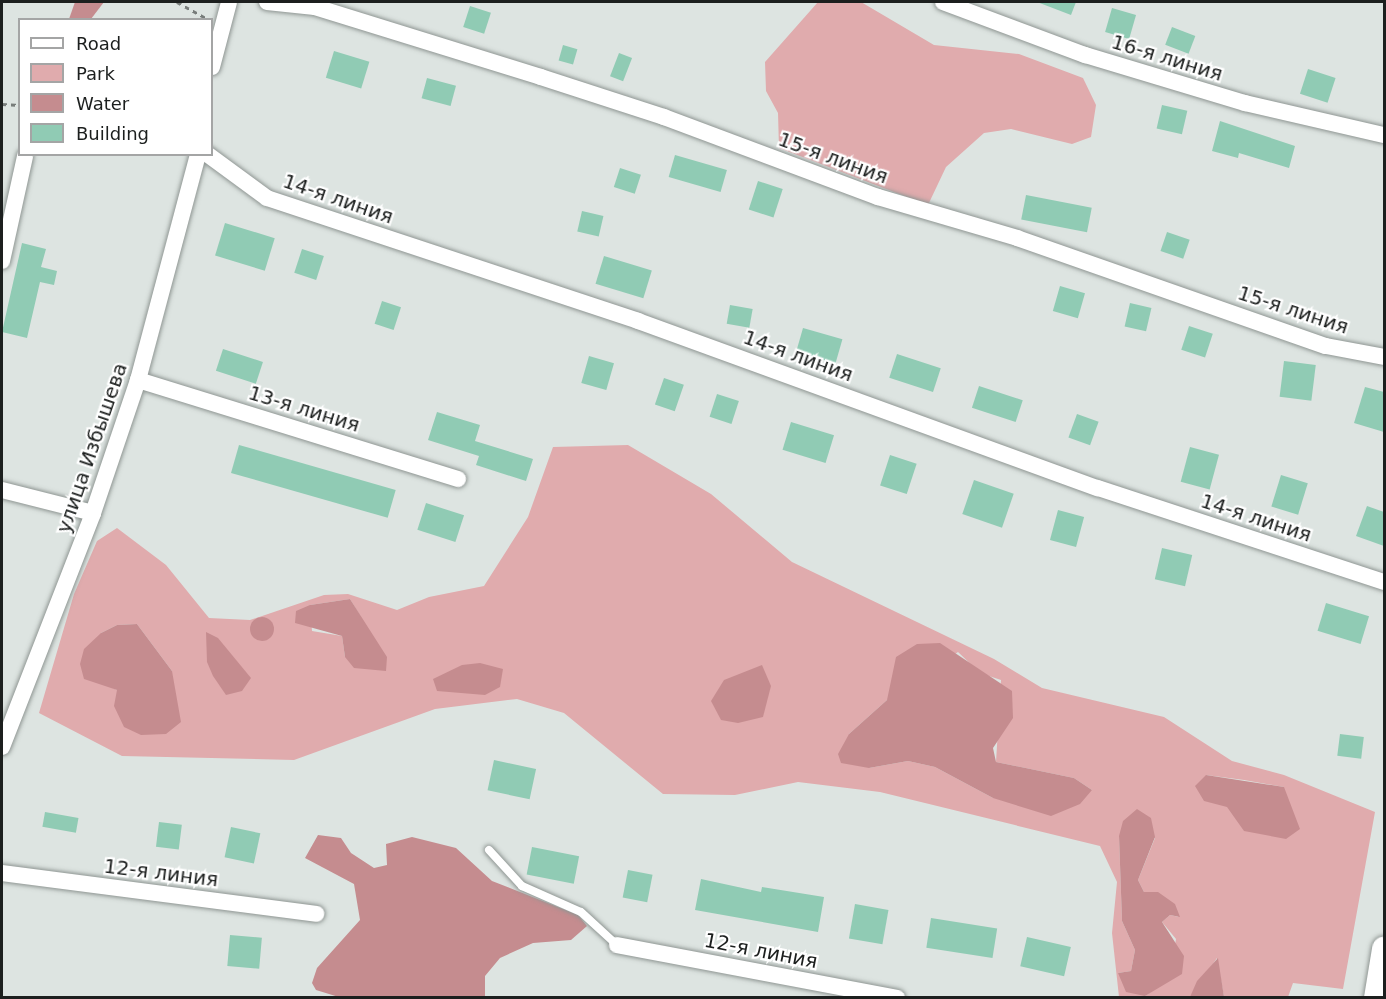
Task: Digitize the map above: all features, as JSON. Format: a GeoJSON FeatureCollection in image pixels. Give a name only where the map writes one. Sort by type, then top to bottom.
{"type":"FeatureCollection","features":[{"type":"Feature","properties":{"kind":"main road"},"geometry":{"type":"LineString","coordinates":[[1376,998],[1384,949]]}},
{"type":"Feature","properties":{"kind":"street"},"geometry":{"type":"LineString","coordinates":[[213,63],[229,2]]}},
{"type":"Feature","properties":{"kind":"street","name":"15-я линия"},"geometry":{"type":"LineString","coordinates":[[267,2],[315,7],[541,77],[664,117],[878,197],[1017,238],[1326,346],[1384,357]]}},
{"type":"Feature","properties":{"kind":"street","name":"16-я линия"},"geometry":{"type":"LineString","coordinates":[[943,2],[1085,55],[1245,103],[1384,135]]}},
{"type":"Feature","properties":{"kind":"street"},"geometry":{"type":"LineString","coordinates":[[2,261],[25,156]]}},
{"type":"Feature","properties":{"kind":"street","name":"улица Избышева"},"geometry":{"type":"LineString","coordinates":[[2,747],[93,513],[138,380],[197,156]]}},
{"type":"Feature","properties":{"kind":"street","name":"14-я линия"},"geometry":{"type":"LineString","coordinates":[[210,156],[267,198],[638,321],[1098,488],[1384,582]]}},
{"type":"Feature","properties":{"kind":"street","name":"13-я линия"},"geometry":{"type":"LineString","coordinates":[[138,380],[458,479]]}},
{"type":"Feature","properties":{"kind":"street"},"geometry":{"type":"LineString","coordinates":[[2,490],[93,513]]}},
{"type":"Feature","properties":{"kind":"street","name":"12-я линия"},"geometry":{"type":"LineString","coordinates":[[2,873],[316,914]]}},
{"type":"Feature","properties":{"kind":"street","name":"12-я линия"},"geometry":{"type":"LineString","coordinates":[[617,945],[897,998]]}},
{"type":"Feature","properties":{"kind":"lane"},"geometry":{"type":"LineString","coordinates":[[489,850],[522,886],[581,912],[617,945]]}},
{"type":"Feature","properties":{"kind":"path"},"geometry":{"type":"LineString","coordinates":[[177,2],[206,18]]}},
{"type":"Feature","properties":{"kind":"path"},"geometry":{"type":"LineString","coordinates":[[2,104],[18,105]]}},
{"type":"Feature","properties":{"kind":"green space"},"geometry":{"type":"Polygon","coordinates":[[[818,2],[861,2],[934,45],[1019,54],[1083,78],[1096,105],[1091,137],[1072,144],[1011,129],[984,133],[946,167],[928,205],[779,148],[778,113],[766,91],[765,62],[818,2]]]}},
{"type":"Feature","properties":{"kind":"green space"},"geometry":{"type":"Polygon","coordinates":[[[628,445],[711,494],[792,562],[994,659],[1042,688],[1164,717],[1232,761],[1284,775],[1375,812],[1343,989],[1293,983],[1288,997],[1224,997],[1217,958],[1190,997],[1119,997],[1112,933],[1117,882],[1100,846],[880,792],[798,782],[735,795],[663,794],[564,713],[517,699],[435,709],[294,760],[122,756],[39,713],[74,594],[97,541],[117,528],[166,565],[209,618],[250,620],[324,595],[348,594],[397,610],[429,597],[484,586],[528,517],[553,447],[628,445]],[[350,599],[310,605],[312,631],[342,636],[345,657],[361,617],[350,599]],[[137,624],[117,625],[101,633],[101,682],[117,690],[172,671],[137,624]],[[958,652],[887,700],[849,734],[869,768],[908,761],[935,767],[993,798],[1092,790],[1074,778],[996,762],[1001,680],[980,673],[958,652]],[[1206,775],[1237,816],[1284,787],[1244,780],[1206,775]],[[1119,836],[1122,921],[1135,950],[1131,971],[1118,973],[1145,996],[1169,979],[1176,939],[1162,922],[1170,915],[1179,917],[1144,892],[1138,880],[1155,838],[1119,836]]]}},
{"type":"Feature","properties":{"kind":"water"},"geometry":{"type":"Polygon","coordinates":[[[75,2],[104,2],[92,18],[69,18],[75,2]]]}},
{"type":"Feature","properties":{"kind":"water"},"geometry":{"type":"Polygon","coordinates":[[[350,599],[387,657],[386,671],[354,668],[345,657],[342,636],[295,623],[296,611],[310,605],[350,599]]]}},
{"type":"Feature","properties":{"kind":"water"},"geometry":{"type":"Polygon","coordinates":[[[262,617],[270,621],[274,629],[270,637],[262,641],[254,637],[250,629],[254,621],[262,617]]]}},
{"type":"Feature","properties":{"kind":"water"},"geometry":{"type":"Polygon","coordinates":[[[137,624],[172,671],[181,722],[166,734],[141,735],[124,727],[114,706],[117,690],[84,679],[80,664],[84,649],[101,633],[117,625],[137,624]]]}},
{"type":"Feature","properties":{"kind":"water"},"geometry":{"type":"Polygon","coordinates":[[[206,632],[218,638],[251,678],[242,691],[226,695],[213,676],[207,662],[206,632]]]}},
{"type":"Feature","properties":{"kind":"water"},"geometry":{"type":"Polygon","coordinates":[[[940,643],[1012,691],[1013,718],[993,748],[996,762],[1074,778],[1092,790],[1080,804],[1051,816],[993,798],[935,767],[908,761],[869,768],[841,763],[838,754],[849,734],[887,700],[896,657],[917,644],[940,643]]]}},
{"type":"Feature","properties":{"kind":"water"},"geometry":{"type":"Polygon","coordinates":[[[480,663],[503,669],[500,687],[485,695],[437,691],[433,679],[462,665],[480,663]]]}},
{"type":"Feature","properties":{"kind":"water"},"geometry":{"type":"Polygon","coordinates":[[[762,665],[771,686],[763,717],[738,723],[721,720],[711,701],[724,680],[762,665]]]}},
{"type":"Feature","properties":{"kind":"water"},"geometry":{"type":"Polygon","coordinates":[[[1206,775],[1284,787],[1300,829],[1286,839],[1244,831],[1227,807],[1204,801],[1195,786],[1206,775]]]}},
{"type":"Feature","properties":{"kind":"water"},"geometry":{"type":"Polygon","coordinates":[[[1137,809],[1151,818],[1155,837],[1138,880],[1144,892],[1158,892],[1175,904],[1180,917],[1170,915],[1162,922],[1184,956],[1182,974],[1145,996],[1126,992],[1118,973],[1131,971],[1135,950],[1122,921],[1119,836],[1123,821],[1137,809]]]}},
{"type":"Feature","properties":{"kind":"water"},"geometry":{"type":"Polygon","coordinates":[[[318,835],[341,838],[351,853],[374,868],[387,865],[386,844],[412,837],[456,848],[492,881],[578,915],[587,926],[571,940],[533,943],[500,958],[485,976],[485,997],[342,998],[316,990],[312,983],[317,968],[360,920],[354,884],[305,858],[318,835]]]}},
{"type":"Feature","properties":{"kind":"water"},"geometry":{"type":"Polygon","coordinates":[[[1218,958],[1224,997],[1190,997],[1197,981],[1218,958]]]}},
{"type":"Feature","properties":{"kind":"building"},"geometry":{"type":"Polygon","coordinates":[[[1037,2],[1076,2],[1071,15],[1037,2]]]}},
{"type":"Feature","properties":{"kind":"building"},"geometry":{"type":"Polygon","coordinates":[[[470,6],[491,13],[484,34],[463,27],[470,6]]]}},
{"type":"Feature","properties":{"kind":"building"},"geometry":{"type":"Polygon","coordinates":[[[1112,8],[1136,15],[1129,39],[1105,32],[1112,8]]]}},
{"type":"Feature","properties":{"kind":"building"},"geometry":{"type":"Polygon","coordinates":[[[1172,27],[1195,36],[1189,54],[1165,45],[1172,27]]]}},
{"type":"Feature","properties":{"kind":"building"},"geometry":{"type":"Polygon","coordinates":[[[563,45],[577,49],[573,65],[559,60],[563,45]]]}},
{"type":"Feature","properties":{"kind":"building"},"geometry":{"type":"Polygon","coordinates":[[[334,51],[369,62],[361,89],[326,78],[334,51]]]}},
{"type":"Feature","properties":{"kind":"building"},"geometry":{"type":"Polygon","coordinates":[[[619,53],[632,58],[623,81],[610,76],[619,53]]]}},
{"type":"Feature","properties":{"kind":"building"},"geometry":{"type":"Polygon","coordinates":[[[1308,69],[1336,78],[1328,103],[1300,94],[1308,69]]]}},
{"type":"Feature","properties":{"kind":"building"},"geometry":{"type":"Polygon","coordinates":[[[427,78],[456,86],[451,106],[422,98],[427,78]]]}},
{"type":"Feature","properties":{"kind":"building"},"geometry":{"type":"Polygon","coordinates":[[[1162,105],[1187,111],[1182,134],[1157,128],[1162,105]]]}},
{"type":"Feature","properties":{"kind":"building"},"geometry":{"type":"Polygon","coordinates":[[[1220,121],[1295,146],[1289,168],[1239,153],[1238,158],[1212,151],[1220,121]]]}},
{"type":"Feature","properties":{"kind":"building"},"geometry":{"type":"Polygon","coordinates":[[[675,155],[727,170],[721,192],[669,177],[675,155]]]}},
{"type":"Feature","properties":{"kind":"building"},"geometry":{"type":"Polygon","coordinates":[[[620,168],[641,175],[635,194],[614,187],[620,168]]]}},
{"type":"Feature","properties":{"kind":"building"},"geometry":{"type":"Polygon","coordinates":[[[758,181],[783,189],[773,218],[749,210],[758,181]]]}},
{"type":"Feature","properties":{"kind":"building"},"geometry":{"type":"Polygon","coordinates":[[[1026,195],[1092,208],[1087,232],[1021,220],[1026,195]]]}},
{"type":"Feature","properties":{"kind":"building"},"geometry":{"type":"Polygon","coordinates":[[[582,211],[603,216],[599,236],[577,231],[582,211]]]}},
{"type":"Feature","properties":{"kind":"building"},"geometry":{"type":"Polygon","coordinates":[[[225,223],[275,238],[265,271],[215,256],[225,223]]]}},
{"type":"Feature","properties":{"kind":"building"},"geometry":{"type":"Polygon","coordinates":[[[1167,232],[1190,240],[1183,259],[1160,251],[1167,232]]]}},
{"type":"Feature","properties":{"kind":"building"},"geometry":{"type":"Polygon","coordinates":[[[22,243],[46,249],[41,267],[57,271],[54,285],[40,282],[27,338],[2,332],[22,243]]]}},
{"type":"Feature","properties":{"kind":"building"},"geometry":{"type":"Polygon","coordinates":[[[302,249],[324,256],[316,280],[294,273],[302,249]]]}},
{"type":"Feature","properties":{"kind":"building"},"geometry":{"type":"Polygon","coordinates":[[[604,256],[652,271],[643,298],[596,284],[604,256]]]}},
{"type":"Feature","properties":{"kind":"building"},"geometry":{"type":"Polygon","coordinates":[[[1060,286],[1085,293],[1078,318],[1053,311],[1060,286]]]}},
{"type":"Feature","properties":{"kind":"building"},"geometry":{"type":"Polygon","coordinates":[[[382,301],[401,307],[394,330],[375,324],[382,301]]]}},
{"type":"Feature","properties":{"kind":"building"},"geometry":{"type":"Polygon","coordinates":[[[1130,303],[1151,308],[1146,331],[1125,326],[1130,303]]]}},
{"type":"Feature","properties":{"kind":"building"},"geometry":{"type":"Polygon","coordinates":[[[730,305],[753,309],[749,328],[727,324],[730,305]]]}},
{"type":"Feature","properties":{"kind":"building"},"geometry":{"type":"Polygon","coordinates":[[[1189,326],[1213,334],[1205,358],[1181,350],[1189,326]]]}},
{"type":"Feature","properties":{"kind":"building"},"geometry":{"type":"Polygon","coordinates":[[[803,328],[842,339],[836,363],[796,352],[803,328]]]}},
{"type":"Feature","properties":{"kind":"building"},"geometry":{"type":"Polygon","coordinates":[[[223,349],[263,362],[256,384],[216,371],[223,349]]]}},
{"type":"Feature","properties":{"kind":"building"},"geometry":{"type":"Polygon","coordinates":[[[897,354],[941,368],[933,392],[889,378],[897,354]]]}},
{"type":"Feature","properties":{"kind":"building"},"geometry":{"type":"Polygon","coordinates":[[[589,356],[614,363],[606,390],[581,383],[589,356]]]}},
{"type":"Feature","properties":{"kind":"building"},"geometry":{"type":"Polygon","coordinates":[[[1284,361],[1316,365],[1311,401],[1280,397],[1284,361]]]}},
{"type":"Feature","properties":{"kind":"building"},"geometry":{"type":"Polygon","coordinates":[[[664,378],[684,385],[675,411],[655,404],[664,378]]]}},
{"type":"Feature","properties":{"kind":"building"},"geometry":{"type":"Polygon","coordinates":[[[979,386],[1023,400],[1016,422],[972,408],[979,386]]]}},
{"type":"Feature","properties":{"kind":"building"},"geometry":{"type":"Polygon","coordinates":[[[1365,387],[1384,392],[1384,432],[1354,423],[1365,387]]]}},
{"type":"Feature","properties":{"kind":"building"},"geometry":{"type":"Polygon","coordinates":[[[717,394],[739,401],[731,424],[710,417],[717,394]]]}},
{"type":"Feature","properties":{"kind":"building"},"geometry":{"type":"Polygon","coordinates":[[[437,412],[480,425],[475,441],[533,459],[526,481],[476,465],[479,456],[428,440],[437,412]]]}},
{"type":"Feature","properties":{"kind":"building"},"geometry":{"type":"Polygon","coordinates":[[[1077,414],[1099,422],[1090,445],[1068,437],[1077,414]]]}},
{"type":"Feature","properties":{"kind":"building"},"geometry":{"type":"Polygon","coordinates":[[[791,422],[834,435],[826,463],[783,450],[791,422]]]}},
{"type":"Feature","properties":{"kind":"building"},"geometry":{"type":"Polygon","coordinates":[[[239,445],[396,490],[388,518],[231,473],[239,445]]]}},
{"type":"Feature","properties":{"kind":"building"},"geometry":{"type":"Polygon","coordinates":[[[1190,447],[1219,455],[1210,490],[1181,482],[1190,447]]]}},
{"type":"Feature","properties":{"kind":"building"},"geometry":{"type":"Polygon","coordinates":[[[890,455],[917,464],[907,494],[880,485],[890,455]]]}},
{"type":"Feature","properties":{"kind":"building"},"geometry":{"type":"Polygon","coordinates":[[[1281,475],[1308,483],[1298,515],[1271,507],[1281,475]]]}},
{"type":"Feature","properties":{"kind":"building"},"geometry":{"type":"Polygon","coordinates":[[[974,480],[1014,494],[1002,528],[962,514],[974,480]]]}},
{"type":"Feature","properties":{"kind":"building"},"geometry":{"type":"Polygon","coordinates":[[[426,503],[464,515],[455,542],[417,530],[426,503]]]}},
{"type":"Feature","properties":{"kind":"building"},"geometry":{"type":"Polygon","coordinates":[[[1367,506],[1384,512],[1384,546],[1356,536],[1367,506]]]}},
{"type":"Feature","properties":{"kind":"building"},"geometry":{"type":"Polygon","coordinates":[[[1058,510],[1084,517],[1076,547],[1050,540],[1058,510]]]}},
{"type":"Feature","properties":{"kind":"building"},"geometry":{"type":"Polygon","coordinates":[[[1162,548],[1192,555],[1185,586],[1155,579],[1162,548]]]}},
{"type":"Feature","properties":{"kind":"building"},"geometry":{"type":"Polygon","coordinates":[[[1326,603],[1369,616],[1361,644],[1318,631],[1326,603]]]}},
{"type":"Feature","properties":{"kind":"building"},"geometry":{"type":"Polygon","coordinates":[[[1340,734],[1364,737],[1361,759],[1337,756],[1340,734]]]}},
{"type":"Feature","properties":{"kind":"building"},"geometry":{"type":"Polygon","coordinates":[[[494,760],[536,769],[530,799],[488,790],[494,760]]]}},
{"type":"Feature","properties":{"kind":"building"},"geometry":{"type":"Polygon","coordinates":[[[45,812],[78,818],[76,833],[42,827],[45,812]]]}},
{"type":"Feature","properties":{"kind":"building"},"geometry":{"type":"Polygon","coordinates":[[[159,822],[182,825],[179,850],[156,847],[159,822]]]}},
{"type":"Feature","properties":{"kind":"building"},"geometry":{"type":"Polygon","coordinates":[[[231,827],[260,833],[254,864],[225,857],[231,827]]]}},
{"type":"Feature","properties":{"kind":"building"},"geometry":{"type":"Polygon","coordinates":[[[532,847],[579,856],[574,884],[527,874],[532,847]]]}},
{"type":"Feature","properties":{"kind":"building"},"geometry":{"type":"Polygon","coordinates":[[[628,870],[653,875],[647,902],[623,897],[628,870]]]}},
{"type":"Feature","properties":{"kind":"building"},"geometry":{"type":"Polygon","coordinates":[[[701,879],[761,892],[762,887],[824,897],[818,932],[695,910],[701,879]]]}},
{"type":"Feature","properties":{"kind":"building"},"geometry":{"type":"Polygon","coordinates":[[[855,904],[888,910],[882,944],[849,938],[855,904]]]}},
{"type":"Feature","properties":{"kind":"building"},"geometry":{"type":"Polygon","coordinates":[[[931,918],[997,928],[992,958],[926,948],[931,918]]]}},
{"type":"Feature","properties":{"kind":"building"},"geometry":{"type":"Polygon","coordinates":[[[230,935],[262,938],[259,969],[227,966],[230,935]]]}},
{"type":"Feature","properties":{"kind":"building"},"geometry":{"type":"Polygon","coordinates":[[[1027,937],[1071,947],[1064,976],[1020,966],[1027,937]]]}}]}
